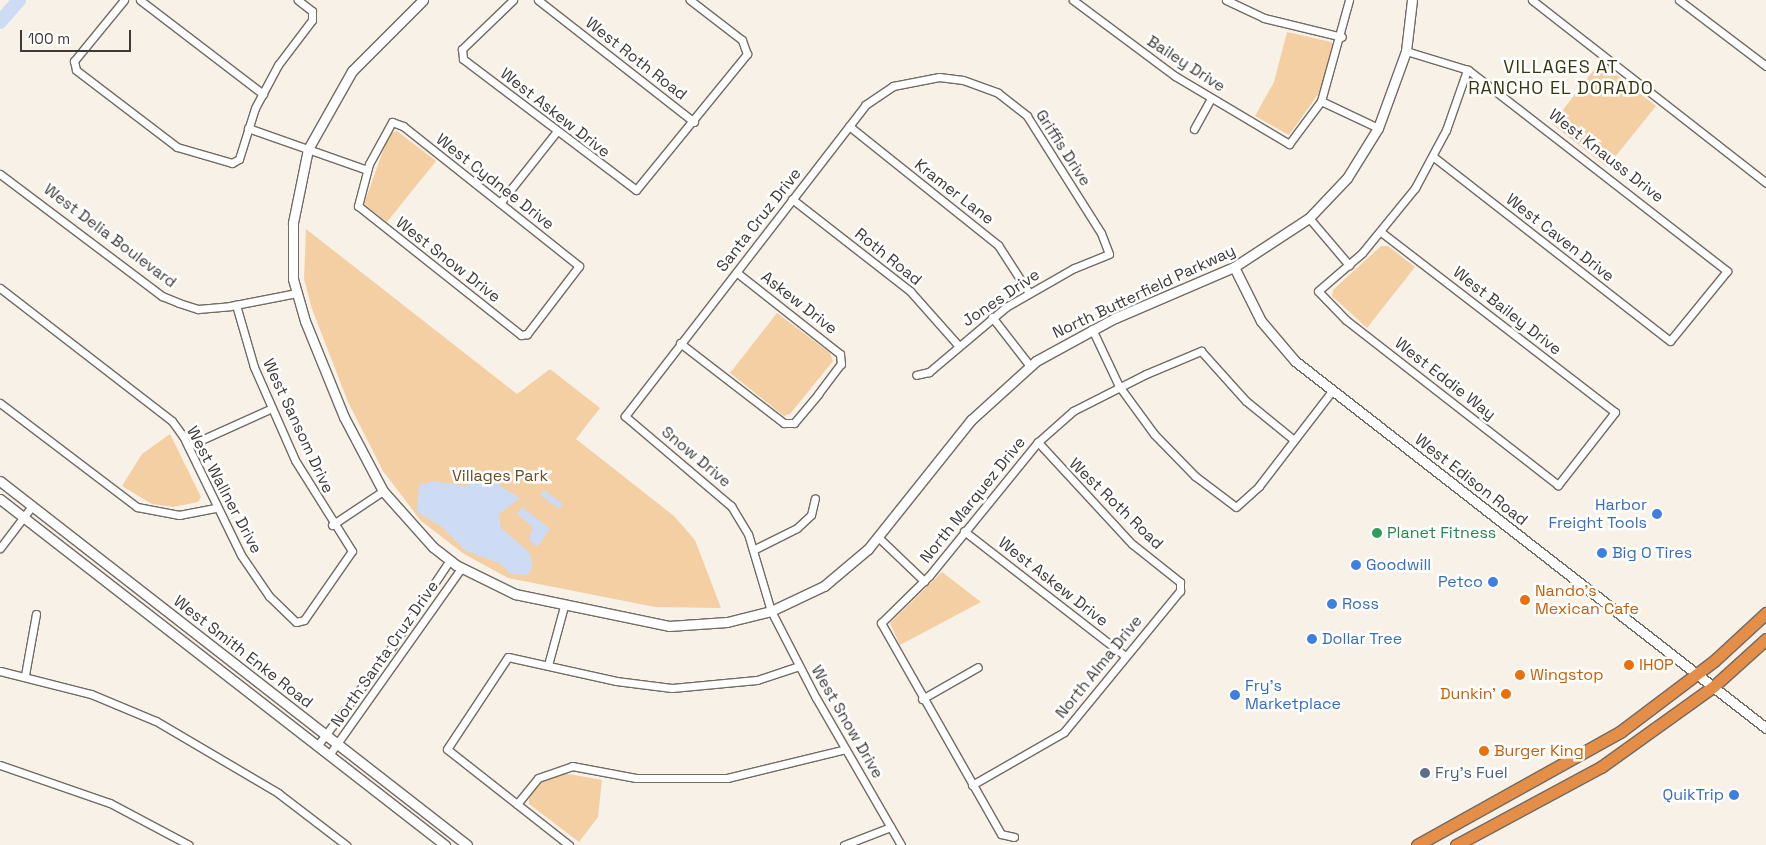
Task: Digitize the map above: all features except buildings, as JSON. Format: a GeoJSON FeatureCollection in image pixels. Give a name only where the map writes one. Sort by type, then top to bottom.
{"type":"FeatureCollection","features":[{"type":"Feature","properties":{"kind":"highway"},"geometry":{"type":"LineString","coordinates":[[1417,845],[1596,746],[1698,674],[1766,612]]}},
{"type":"Feature","properties":{"kind":"highway"},"geometry":{"type":"LineString","coordinates":[[1456,845],[1601,767],[1714,686],[1766,639]]}},
{"type":"Feature","properties":{"kind":"street"},"geometry":{"type":"LineString","coordinates":[[124,0],[73,65],[177,147],[232,163],[238,158],[248,128],[263,94],[312,20],[312,11],[298,0]]}},
{"type":"Feature","properties":{"kind":"street"},"geometry":{"type":"LineString","coordinates":[[140,0],[263,94]]}},
{"type":"Feature","properties":{"kind":"street","name":"North Butterfield Parkway"},"geometry":{"type":"LineString","coordinates":[[423,0],[352,72],[308,149],[294,204],[297,293],[344,417],[383,492],[450,560],[462,568],[516,594],[564,606],[669,626],[727,622],[771,611],[824,586],[878,537],[971,420],[1030,366],[1092,329],[1234,267],[1309,218],[1347,178],[1378,128],[1406,51],[1412,0]]}},
{"type":"Feature","properties":{"kind":"street","name":"West Askew Drive"},"geometry":{"type":"LineString","coordinates":[[512,0],[460,53],[556,131],[636,190],[694,122]]}},
{"type":"Feature","properties":{"kind":"street","name":"West Roth Road"},"geometry":{"type":"LineString","coordinates":[[538,0],[694,122]]}},
{"type":"Feature","properties":{"kind":"street"},"geometry":{"type":"LineString","coordinates":[[690,0],[746,45],[748,54],[694,122]]}},
{"type":"Feature","properties":{"kind":"street","name":"Bailey Drive"},"geometry":{"type":"LineString","coordinates":[[1073,0],[1211,98],[1289,144],[1321,101]]}},
{"type":"Feature","properties":{"kind":"street"},"geometry":{"type":"LineString","coordinates":[[1226,0],[1264,18],[1342,37]]}},
{"type":"Feature","properties":{"kind":"street"},"geometry":{"type":"LineString","coordinates":[[1349,0],[1342,37],[1321,101],[1378,128]]}},
{"type":"Feature","properties":{"kind":"street"},"geometry":{"type":"LineString","coordinates":[[1532,0],[1766,183]]}},
{"type":"Feature","properties":{"kind":"street"},"geometry":{"type":"LineString","coordinates":[[1679,0],[1766,66]]}},
{"type":"Feature","properties":{"kind":"street","name":"West Knauss Drive"},"geometry":{"type":"LineString","coordinates":[[1406,51],[1467,70],[1727,271],[1670,340]]}},
{"type":"Feature","properties":{"kind":"street"},"geometry":{"type":"LineString","coordinates":[[1309,218],[1349,265],[1381,232],[1434,157],[1467,70]]}},
{"type":"Feature","properties":{"kind":"street","name":"Santa Cruz Drive"},"geometry":{"type":"LineString","coordinates":[[625,416],[865,104],[886,90],[939,76]]}},
{"type":"Feature","properties":{"kind":"street","name":"Griffis Drive"},"geometry":{"type":"LineString","coordinates":[[939,76],[963,80],[998,93],[1027,116],[1101,233],[1109,254]]}},
{"type":"Feature","properties":{"kind":"street"},"geometry":{"type":"LineString","coordinates":[[1194,129],[1211,98]]}},
{"type":"Feature","properties":{"kind":"street","name":"West Cydnee Drive"},"geometry":{"type":"LineString","coordinates":[[367,170],[392,122],[403,126],[579,266],[521,335]]}},
{"type":"Feature","properties":{"kind":"street","name":"Kramer Lane"},"geometry":{"type":"LineString","coordinates":[[848,126],[998,245],[1029,293]]}},
{"type":"Feature","properties":{"kind":"street"},"geometry":{"type":"LineString","coordinates":[[248,128],[367,170]]}},
{"type":"Feature","properties":{"kind":"street"},"geometry":{"type":"LineString","coordinates":[[500,203],[556,131]]}},
{"type":"Feature","properties":{"kind":"street","name":"West Caven Drive"},"geometry":{"type":"LineString","coordinates":[[1434,157],[1670,340]]}},
{"type":"Feature","properties":{"kind":"street","name":"West Snow Drive"},"geometry":{"type":"LineString","coordinates":[[367,170],[358,206],[521,335]]}},
{"type":"Feature","properties":{"kind":"street","name":"West Delia Boulevard"},"geometry":{"type":"LineString","coordinates":[[0,174],[162,296],[198,309],[236,305],[297,293]]}},
{"type":"Feature","properties":{"kind":"street","name":"Roth Road"},"geometry":{"type":"LineString","coordinates":[[792,199],[910,291],[958,345]]}},
{"type":"Feature","properties":{"kind":"street","name":"West Bailey Drive"},"geometry":{"type":"LineString","coordinates":[[1381,232],[1615,412],[1558,485]]}},
{"type":"Feature","properties":{"kind":"street","name":"Jones Drive"},"geometry":{"type":"LineString","coordinates":[[916,375],[929,372],[992,317],[1029,293],[1109,254]]}},
{"type":"Feature","properties":{"kind":"street","name":"West Eddie Way"},"geometry":{"type":"LineString","coordinates":[[1349,265],[1318,291],[1346,320],[1558,485]]}},
{"type":"Feature","properties":{"kind":"street","name":"West Edison Road"},"geometry":{"type":"LineString","coordinates":[[1234,267],[1275,339],[1332,391],[1766,728]]}},
{"type":"Feature","properties":{"kind":"street","name":"Askew Drive"},"geometry":{"type":"LineString","coordinates":[[680,343],[789,424],[818,394],[842,358],[736,272]]}},
{"type":"Feature","properties":{"kind":"street","name":"West Wallner Drive"},"geometry":{"type":"LineString","coordinates":[[0,288],[172,422],[188,446],[216,508],[269,596],[296,622],[304,620],[352,551]]}},
{"type":"Feature","properties":{"kind":"street","name":"West Sansom Drive"},"geometry":{"type":"LineString","coordinates":[[236,305],[272,408],[311,492],[332,525],[352,551]]}},
{"type":"Feature","properties":{"kind":"street"},"geometry":{"type":"LineString","coordinates":[[992,317],[1030,366]]}},
{"type":"Feature","properties":{"kind":"street"},"geometry":{"type":"LineString","coordinates":[[1092,329],[1119,386],[1176,459],[1236,507],[1259,486],[1332,391]]}},
{"type":"Feature","properties":{"kind":"street","name":"North Marquez Drive"},"geometry":{"type":"LineString","coordinates":[[922,699],[880,623],[924,581],[1038,442],[1073,411],[1119,386],[1201,351],[1246,401],[1294,440]]}},
{"type":"Feature","properties":{"kind":"street"},"geometry":{"type":"LineString","coordinates":[[0,403],[138,507],[178,515],[216,508]]}},
{"type":"Feature","properties":{"kind":"street"},"geometry":{"type":"LineString","coordinates":[[188,446],[272,408]]}},
{"type":"Feature","properties":{"kind":"street","name":"Snow Drive"},"geometry":{"type":"LineString","coordinates":[[625,416],[731,506],[752,550],[771,611]]}},
{"type":"Feature","properties":{"kind":"street","name":"West Roth Road"},"geometry":{"type":"LineString","coordinates":[[1038,442],[1132,544],[1180,582]]}},
{"type":"Feature","properties":{"kind":"street","name":"West Smith Enke Road"},"geometry":{"type":"LineString","coordinates":[[0,481],[467,845]]}},
{"type":"Feature","properties":{"kind":"street"},"geometry":{"type":"LineString","coordinates":[[332,525],[383,492]]}},
{"type":"Feature","properties":{"kind":"street"},"geometry":{"type":"LineString","coordinates":[[752,550],[797,528],[811,515],[815,498]]}},
{"type":"Feature","properties":{"kind":"street","name":"West Smith Enke Road"},"geometry":{"type":"LineString","coordinates":[[0,499],[445,845]]}},
{"type":"Feature","properties":{"kind":"street"},"geometry":{"type":"LineString","coordinates":[[0,548],[32,506]]}},
{"type":"Feature","properties":{"kind":"street","name":"West Askew Drive"},"geometry":{"type":"LineString","coordinates":[[964,531],[1126,656]]}},
{"type":"Feature","properties":{"kind":"street"},"geometry":{"type":"LineString","coordinates":[[878,537],[924,581]]}},
{"type":"Feature","properties":{"kind":"street","name":"North Santa Cruz Drive"},"geometry":{"type":"LineString","coordinates":[[317,746],[389,652],[450,560]]}},
{"type":"Feature","properties":{"kind":"street","name":"North Santa Cruz Drive"},"geometry":{"type":"LineString","coordinates":[[329,755],[462,568]]}},
{"type":"Feature","properties":{"kind":"street","name":"North Alma Drive"},"geometry":{"type":"LineString","coordinates":[[972,785],[1064,732],[1180,591],[1180,582]]}},
{"type":"Feature","properties":{"kind":"street"},"geometry":{"type":"LineString","coordinates":[[548,665],[564,606]]}},
{"type":"Feature","properties":{"kind":"street","name":"West Snow Drive"},"geometry":{"type":"LineString","coordinates":[[771,611],[901,845]]}},
{"type":"Feature","properties":{"kind":"street"},"geometry":{"type":"LineString","coordinates":[[25,674],[36,614]]}},
{"type":"Feature","properties":{"kind":"street"},"geometry":{"type":"LineString","coordinates":[[569,845],[447,749],[504,660],[514,656],[616,682],[672,688],[758,680],[800,666]]}},
{"type":"Feature","properties":{"kind":"street"},"geometry":{"type":"LineString","coordinates":[[978,666],[922,699],[1001,834],[1014,837]]}},
{"type":"Feature","properties":{"kind":"street"},"geometry":{"type":"LineString","coordinates":[[0,671],[25,674],[91,694],[164,726],[278,793],[346,845]]}},
{"type":"Feature","properties":{"kind":"street"},"geometry":{"type":"LineString","coordinates":[[518,804],[538,778],[572,766],[636,778],[727,778],[846,749]]}},
{"type":"Feature","properties":{"kind":"street"},"geometry":{"type":"LineString","coordinates":[[0,765],[110,803],[189,845]]}},
{"type":"Feature","properties":{"kind":"street"},"geometry":{"type":"LineString","coordinates":[[844,845],[891,827]]}},
{"type":"Feature","properties":{"kind":"green space"},"geometry":{"type":"Polygon","coordinates":[[[1287,32],[1331,42],[1335,48],[1319,93],[1289,135],[1255,116],[1274,82],[1287,32]]]}},
{"type":"Feature","properties":{"kind":"green space"},"geometry":{"type":"Polygon","coordinates":[[[1600,62],[1656,106],[1607,167],[1552,124],[1600,62]]]}},
{"type":"Feature","properties":{"kind":"green space"},"geometry":{"type":"Polygon","coordinates":[[[397,131],[436,161],[387,222],[364,204],[389,134],[397,131]]]}},
{"type":"Feature","properties":{"kind":"green space","name":"Villages Park"},"geometry":{"type":"Polygon","coordinates":[[[306,229],[517,394],[550,369],[600,408],[576,439],[674,516],[695,540],[721,608],[655,607],[508,578],[464,554],[421,521],[383,471],[348,402],[312,309],[304,279],[306,229]]]}},
{"type":"Feature","properties":{"kind":"green space"},"geometry":{"type":"Polygon","coordinates":[[[1381,246],[1388,246],[1415,267],[1367,328],[1332,296],[1333,290],[1381,246]]]}},
{"type":"Feature","properties":{"kind":"green space"},"geometry":{"type":"Polygon","coordinates":[[[777,313],[830,353],[833,361],[790,414],[784,416],[730,373],[777,313]]]}},
{"type":"Feature","properties":{"kind":"green space"},"geometry":{"type":"Polygon","coordinates":[[[170,434],[201,497],[198,502],[173,507],[152,504],[122,486],[142,454],[170,434]]]}},
{"type":"Feature","properties":{"kind":"green space"},"geometry":{"type":"Polygon","coordinates":[[[942,572],[981,602],[900,645],[890,623],[942,572]]]}},
{"type":"Feature","properties":{"kind":"green space"},"geometry":{"type":"Polygon","coordinates":[[[563,773],[602,780],[598,817],[579,842],[529,804],[529,796],[541,780],[563,773]]]}},
{"type":"Feature","properties":{"kind":"water"},"geometry":{"type":"Polygon","coordinates":[[[490,470],[500,476],[500,486],[520,498],[499,514],[501,528],[529,552],[533,564],[528,575],[511,574],[499,563],[466,551],[442,527],[417,512],[419,485],[434,481],[466,486],[490,470]]]}},
{"type":"Feature","properties":{"kind":"water"},"geometry":{"type":"Polygon","coordinates":[[[544,490],[563,504],[559,509],[540,495],[544,490]]]}},
{"type":"Feature","properties":{"kind":"water"},"geometry":{"type":"Polygon","coordinates":[[[522,507],[550,529],[537,547],[529,540],[533,527],[517,514],[522,507]]]}},
{"type":"Feature","properties":{"kind":"waterway"},"geometry":{"type":"LineString","coordinates":[[0,22],[19,0]]}},
{"type":"Feature","properties":{"kind":"place","name":"Harbor Freight Tools"},"geometry":{"type":"Point","coordinates":[1657,514]}},
{"type":"Feature","properties":{"kind":"place","name":"Planet Fitness"},"geometry":{"type":"Point","coordinates":[1377,533]}},
{"type":"Feature","properties":{"kind":"place","name":"Big O Tires"},"geometry":{"type":"Point","coordinates":[1602,553]}},
{"type":"Feature","properties":{"kind":"place","name":"Goodwill"},"geometry":{"type":"Point","coordinates":[1356,565]}},
{"type":"Feature","properties":{"kind":"place","name":"Petco"},"geometry":{"type":"Point","coordinates":[1493,582]}},
{"type":"Feature","properties":{"kind":"place","name":"Nando's Mexican Cafe"},"geometry":{"type":"Point","coordinates":[1525,600]}},
{"type":"Feature","properties":{"kind":"place","name":"Ross"},"geometry":{"type":"Point","coordinates":[1332,604]}},
{"type":"Feature","properties":{"kind":"place","name":"Dollar Tree"},"geometry":{"type":"Point","coordinates":[1312,639]}},
{"type":"Feature","properties":{"kind":"place","name":"IHOP"},"geometry":{"type":"Point","coordinates":[1629,665]}},
{"type":"Feature","properties":{"kind":"place","name":"Wingstop"},"geometry":{"type":"Point","coordinates":[1520,675]}},
{"type":"Feature","properties":{"kind":"place","name":"Dunkin'"},"geometry":{"type":"Point","coordinates":[1506,694]}},
{"type":"Feature","properties":{"kind":"place","name":"Fry's Marketplace"},"geometry":{"type":"Point","coordinates":[1235,695]}},
{"type":"Feature","properties":{"kind":"place","name":"Burger King"},"geometry":{"type":"Point","coordinates":[1484,751]}},
{"type":"Feature","properties":{"kind":"place","name":"Fry's Fuel"},"geometry":{"type":"Point","coordinates":[1425,773]}},
{"type":"Feature","properties":{"kind":"place","name":"QuikTrip"},"geometry":{"type":"Point","coordinates":[1734,795]}},
{"type":"Feature","properties":{"kind":"district","name":"VILLAGES AT RANCHO EL DORADO"},"geometry":{"type":"Point","coordinates":[1561,78]}}]}
